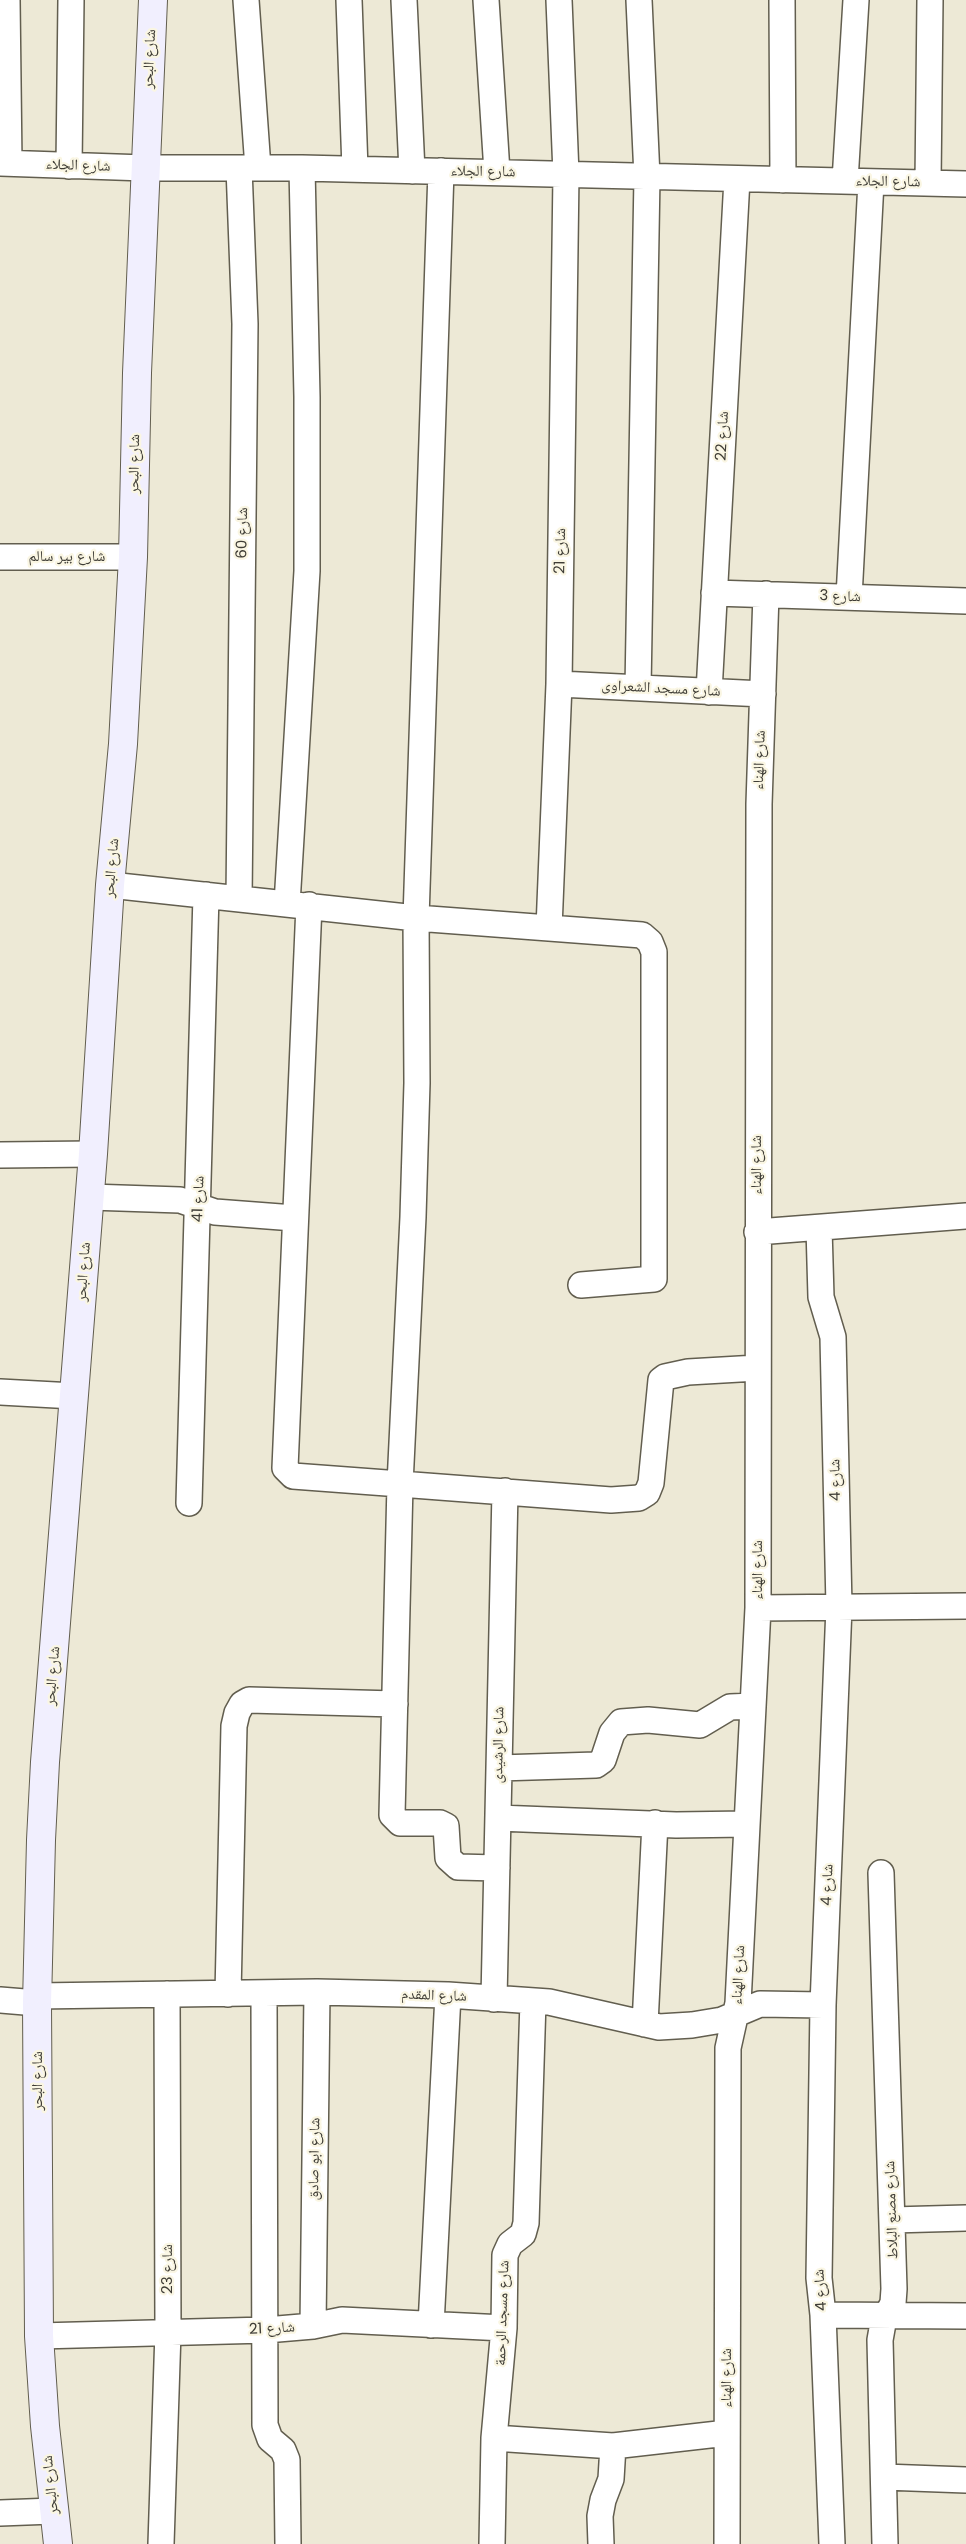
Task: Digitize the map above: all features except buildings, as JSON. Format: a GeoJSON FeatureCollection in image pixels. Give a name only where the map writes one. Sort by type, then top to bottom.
{"type":"FeatureCollection","features":[{"type":"Feature","properties":{"kind":"street"},"geometry":{"type":"LineString","coordinates":[[69,166],[71,0]]}},
{"type":"Feature","properties":{"kind":"street","name":"شارع البحر"},"geometry":{"type":"LineString","coordinates":[[58,2544],[53,2510],[39,2336],[37,1999],[45,1762],[90,1197],[110,885],[123,744],[133,557],[145,168],[153,0]]}},
{"type":"Feature","properties":{"kind":"street","name":"شارع 60"},"geometry":{"type":"LineString","coordinates":[[239,899],[245,324],[249,168],[246,0]]}},
{"type":"Feature","properties":{"kind":"street"},"geometry":{"type":"LineString","coordinates":[[349,0],[355,170]]}},
{"type":"Feature","properties":{"kind":"street"},"geometry":{"type":"LineString","coordinates":[[404,0],[412,170]]}},
{"type":"Feature","properties":{"kind":"street"},"geometry":{"type":"LineString","coordinates":[[486,0],[497,172]]}},
{"type":"Feature","properties":{"kind":"street","name":"شارع 21"},"geometry":{"type":"LineString","coordinates":[[549,928],[560,684],[566,174],[559,0]]}},
{"type":"Feature","properties":{"kind":"street"},"geometry":{"type":"LineString","coordinates":[[638,688],[647,177],[639,0]]}},
{"type":"Feature","properties":{"kind":"street"},"geometry":{"type":"LineString","coordinates":[[782,0],[782,180]]}},
{"type":"Feature","properties":{"kind":"street"},"geometry":{"type":"LineString","coordinates":[[845,181],[856,0]]}},
{"type":"Feature","properties":{"kind":"street"},"geometry":{"type":"LineString","coordinates":[[928,182],[930,0]]}},
{"type":"Feature","properties":{"kind":"street"},"geometry":{"type":"LineString","coordinates":[[4,163],[5,3]]}},
{"type":"Feature","properties":{"kind":"street","name":"شارع الجلاء"},"geometry":{"type":"LineString","coordinates":[[4,163],[145,168],[412,170],[737,180],[966,184]]}},
{"type":"Feature","properties":{"kind":"street"},"geometry":{"type":"LineString","coordinates":[[302,168],[307,397],[307,571],[298,904],[294,1218],[285,1468],[294,1476],[611,1500],[639,1498],[647,1493],[651,1483],[661,1380],[664,1377],[688,1372],[757,1368]]}},
{"type":"Feature","properties":{"kind":"street"},"geometry":{"type":"LineString","coordinates":[[441,171],[416,918],[417,1083],[414,1188],[400,1484],[391,1808],[396,1821],[407,1824],[443,1824],[448,1832],[448,1858],[454,1865],[465,1868],[497,1868]]}},
{"type":"Feature","properties":{"kind":"street","name":"شارع 22"},"geometry":{"type":"LineString","coordinates":[[709,692],[737,180]]}},
{"type":"Feature","properties":{"kind":"street"},"geometry":{"type":"LineString","coordinates":[[849,597],[870,182]]}},
{"type":"Feature","properties":{"kind":"street","name":"شارع بير سالم"},"geometry":{"type":"LineString","coordinates":[[0,557],[133,557]]}},
{"type":"Feature","properties":{"kind":"street","name":"شارع 3"},"geometry":{"type":"LineString","coordinates":[[714,593],[966,601]]}},
{"type":"Feature","properties":{"kind":"street","name":"شارع الهناء"},"geometry":{"type":"LineString","coordinates":[[727,2544],[728,2048],[737,2014],[758,1608],[759,804],[766,594]]}},
{"type":"Feature","properties":{"kind":"street","name":"شارع مسجد الشعراوى"},"geometry":{"type":"LineString","coordinates":[[560,684],[763,694]]}},
{"type":"Feature","properties":{"kind":"street"},"geometry":{"type":"LineString","coordinates":[[110,885],[416,918],[642,935],[650,942],[654,952],[654,1279],[581,1285]]}},
{"type":"Feature","properties":{"kind":"street","name":"شارع 41"},"geometry":{"type":"LineString","coordinates":[[189,1503],[199,1206],[206,895]]}},
{"type":"Feature","properties":{"kind":"street"},"geometry":{"type":"LineString","coordinates":[[0,1155],[93,1154]]}},
{"type":"Feature","properties":{"kind":"street"},"geometry":{"type":"LineString","coordinates":[[90,1197],[180,1200],[216,1212],[294,1218]]}},
{"type":"Feature","properties":{"kind":"street"},"geometry":{"type":"LineString","coordinates":[[757,1232],[966,1216]]}},
{"type":"Feature","properties":{"kind":"street","name":"شارع 4"},"geometry":{"type":"LineString","coordinates":[[819,1228],[822,1297],[833,1337],[839,1607],[823,2005],[819,2278],[823,2316],[832,2544]]}},
{"type":"Feature","properties":{"kind":"street"},"geometry":{"type":"LineString","coordinates":[[0,1392],[74,1396]]}},
{"type":"Feature","properties":{"kind":"street","name":"شارع الرشيدى"},"geometry":{"type":"LineString","coordinates":[[494,1999],[505,1491]]}},
{"type":"Feature","properties":{"kind":"street"},"geometry":{"type":"LineString","coordinates":[[758,1608],[966,1606]]}},
{"type":"Feature","properties":{"kind":"street"},"geometry":{"type":"LineString","coordinates":[[228,1994],[234,1726],[237,1713],[242,1704],[249,1700],[395,1704]]}},
{"type":"Feature","properties":{"kind":"street"},"geometry":{"type":"LineString","coordinates":[[499,1768],[596,1765],[603,1760],[612,1733],[620,1722],[648,1720],[700,1725],[730,1706],[753,1706]]}},
{"type":"Feature","properties":{"kind":"street"},"geometry":{"type":"LineString","coordinates":[[498,1818],[747,1824]]}},
{"type":"Feature","properties":{"kind":"street"},"geometry":{"type":"LineString","coordinates":[[645,2024],[655,1823]]}},
{"type":"Feature","properties":{"kind":"street","name":"شارع مصنع البلاط"},"geometry":{"type":"LineString","coordinates":[[881,1873],[894,2296],[886,2316],[880,2340],[885,2544]]}},
{"type":"Feature","properties":{"kind":"street","name":"شارع المقدم"},"geometry":{"type":"LineString","coordinates":[[0,2000],[167,1994],[317,1992],[448,1996],[568,2005],[659,2027],[692,2025],[722,2020],[760,2004],[823,2005]]}},
{"type":"Feature","properties":{"kind":"street","name":"شارع ابو صادق"},"geometry":{"type":"LineString","coordinates":[[312,2326],[317,1992]]}},
{"type":"Feature","properties":{"kind":"street"},"geometry":{"type":"LineString","coordinates":[[264,1993],[265,2425],[270,2439],[283,2450],[287,2460],[288,2544]]}},
{"type":"Feature","properties":{"kind":"street","name":"شارع 23"},"geometry":{"type":"LineString","coordinates":[[161,2544],[168,2332],[167,1994]]}},
{"type":"Feature","properties":{"kind":"street"},"geometry":{"type":"LineString","coordinates":[[431,2325],[448,1996]]}},
{"type":"Feature","properties":{"kind":"street","name":"شارع مسجد الرحمة"},"geometry":{"type":"LineString","coordinates":[[492,2544],[494,2438],[504,2328],[505,2254],[510,2244],[523,2234],[526,2223],[533,2001]]}},
{"type":"Feature","properties":{"kind":"street"},"geometry":{"type":"LineString","coordinates":[[892,2220],[966,2218]]}},
{"type":"Feature","properties":{"kind":"street"},"geometry":{"type":"LineString","coordinates":[[823,2316],[966,2316]]}},
{"type":"Feature","properties":{"kind":"street","name":"شارع 21"},"geometry":{"type":"LineString","coordinates":[[39,2336],[266,2330],[312,2326],[342,2320],[504,2328]]}},
{"type":"Feature","properties":{"kind":"street"},"geometry":{"type":"LineString","coordinates":[[494,2438],[613,2446],[726,2433]]}},
{"type":"Feature","properties":{"kind":"street"},"geometry":{"type":"LineString","coordinates":[[601,2544],[600,2516],[603,2500],[611,2479],[613,2446]]}},
{"type":"Feature","properties":{"kind":"street"},"geometry":{"type":"LineString","coordinates":[[884,2477],[966,2480]]}},
{"type":"Feature","properties":{"kind":"street"},"geometry":{"type":"LineString","coordinates":[[0,2513],[53,2510]]}}]}
